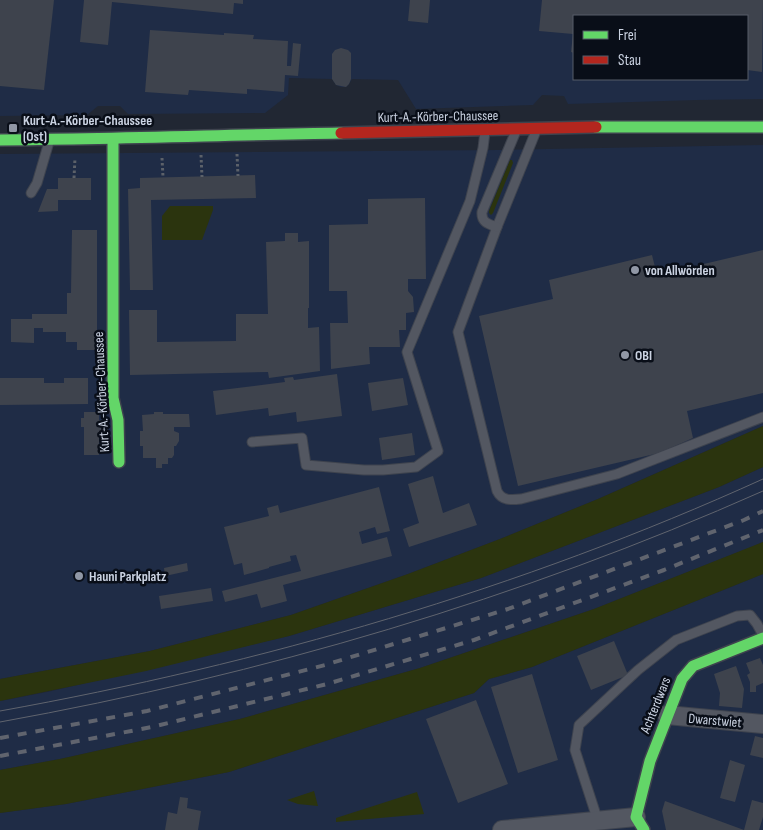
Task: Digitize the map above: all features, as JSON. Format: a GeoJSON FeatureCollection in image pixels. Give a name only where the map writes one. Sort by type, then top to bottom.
{"type":"FeatureCollection","features":[{"type":"Feature","properties":{"kind":"main road","name":"Kurt-A.-Körber-Chaussee"},"geometry":{"type":"LineString","coordinates":[[0,140],[647,126],[763,127]]}},
{"type":"Feature","properties":{"kind":"main road","name":"Kurt-A.-Körber-Chaussee"},"geometry":{"type":"LineString","coordinates":[[113,139],[113,398],[118,420],[119,462]]}},
{"type":"Feature","properties":{"kind":"main road","name":"Achterdwars"},"geometry":{"type":"LineString","coordinates":[[640,824],[650,761],[666,715],[682,679],[693,666],[763,637]]}},
{"type":"Feature","properties":{"kind":"street","name":"Dwarstwiet"},"geometry":{"type":"LineString","coordinates":[[666,715],[763,724]]}},
{"type":"Feature","properties":{"kind":"street"},"geometry":{"type":"LineString","coordinates":[[502,830],[598,821],[640,824]]}},
{"type":"Feature","properties":{"kind":"lane"},"geometry":{"type":"LineString","coordinates":[[537,128],[496,227],[458,332],[497,491],[500,495],[514,500],[521,499],[617,474],[763,417]]}},
{"type":"Feature","properties":{"kind":"lane"},"geometry":{"type":"LineString","coordinates":[[496,227],[485,223],[482,212],[517,129]]}},
{"type":"Feature","properties":{"kind":"lane"},"geometry":{"type":"LineString","coordinates":[[252,442],[302,438],[306,465],[364,470],[416,467],[438,451],[407,352],[470,201],[486,130]]}},
{"type":"Feature","properties":{"kind":"lane"},"geometry":{"type":"LineString","coordinates":[[31,193],[37,183],[50,139]]}},
{"type":"Feature","properties":{"kind":"lane"},"geometry":{"type":"LineString","coordinates":[[598,821],[575,750],[579,725],[638,670],[676,640],[737,616],[750,615],[763,637]]}},
{"type":"Feature","properties":{"kind":"path"},"geometry":{"type":"LineString","coordinates":[[237,152],[238,176]]}},
{"type":"Feature","properties":{"kind":"path"},"geometry":{"type":"LineString","coordinates":[[201,153],[202,176]]}},
{"type":"Feature","properties":{"kind":"path"},"geometry":{"type":"LineString","coordinates":[[162,154],[163,177]]}},
{"type":"Feature","properties":{"kind":"path"},"geometry":{"type":"LineString","coordinates":[[74,178],[75,156]]}},
{"type":"Feature","properties":{"kind":"shaded area"},"geometry":{"type":"Polygon","coordinates":[[[0,0],[763,0],[763,99],[568,104],[564,96],[542,95],[533,105],[416,109],[398,80],[352,79],[346,87],[341,87],[336,85],[332,79],[289,78],[288,95],[265,113],[128,114],[120,106],[98,106],[87,115],[0,116],[0,0]]]}},
{"type":"Feature","properties":{"kind":"shaded area"},"geometry":{"type":"Polygon","coordinates":[[[763,145],[763,426],[598,499],[500,539],[291,615],[150,651],[0,679],[0,154],[499,150],[763,145]]]}},
{"type":"Feature","properties":{"kind":"shaded area"},"geometry":{"type":"Polygon","coordinates":[[[763,467],[763,542],[754,546],[594,609],[420,668],[240,719],[60,759],[0,770],[0,701],[47,692],[289,636],[481,578],[719,487],[763,467]]]}},
{"type":"Feature","properties":{"kind":"shaded area"},"geometry":{"type":"Polygon","coordinates":[[[763,574],[763,830],[0,830],[0,813],[66,804],[229,772],[474,693],[489,679],[532,667],[763,574]]]}},
{"type":"Feature","properties":{"kind":"green space"},"geometry":{"type":"Polygon","coordinates":[[[510,160],[513,163],[491,215],[489,211],[510,160]]]}},
{"type":"Feature","properties":{"kind":"green space"},"geometry":{"type":"Polygon","coordinates":[[[170,206],[213,206],[202,240],[162,240],[162,216],[170,206]]]}},
{"type":"Feature","properties":{"kind":"green space"},"geometry":{"type":"Polygon","coordinates":[[[763,426],[763,467],[719,487],[481,578],[289,636],[146,671],[0,701],[0,679],[150,651],[291,615],[500,539],[598,499],[763,426]]]}},
{"type":"Feature","properties":{"kind":"green space"},"geometry":{"type":"Polygon","coordinates":[[[763,542],[763,574],[532,667],[489,679],[474,693],[229,772],[66,804],[0,813],[0,770],[60,759],[240,719],[420,668],[594,609],[763,542]]]}},
{"type":"Feature","properties":{"kind":"green space"},"geometry":{"type":"Polygon","coordinates":[[[314,791],[318,806],[298,804],[287,800],[314,791]]]}},
{"type":"Feature","properties":{"kind":"green space"},"geometry":{"type":"Polygon","coordinates":[[[417,792],[424,814],[336,822],[336,818],[417,792]]]}},
{"type":"Feature","properties":{"kind":"building"},"geometry":{"type":"Polygon","coordinates":[[[0,0],[54,0],[44,90],[0,86],[0,0]]]}},
{"type":"Feature","properties":{"kind":"building"},"geometry":{"type":"Polygon","coordinates":[[[84,0],[243,0],[243,4],[234,3],[233,14],[112,2],[108,45],[80,42],[84,0]]]}},
{"type":"Feature","properties":{"kind":"building"},"geometry":{"type":"Polygon","coordinates":[[[410,0],[430,0],[428,23],[408,21],[410,0]]]}},
{"type":"Feature","properties":{"kind":"building"},"geometry":{"type":"Polygon","coordinates":[[[542,0],[763,0],[762,72],[748,70],[748,15],[573,15],[573,34],[539,31],[542,0]]]}},
{"type":"Feature","properties":{"kind":"building"},"geometry":{"type":"Polygon","coordinates":[[[150,30],[254,35],[253,39],[288,41],[287,66],[291,66],[293,43],[301,44],[298,76],[285,75],[284,92],[247,89],[247,94],[189,90],[188,95],[145,92],[150,30]]]}},
{"type":"Feature","properties":{"kind":"building"},"geometry":{"type":"Polygon","coordinates":[[[573,34],[573,53],[571,52],[573,34]]]}},
{"type":"Feature","properties":{"kind":"building"},"geometry":{"type":"Polygon","coordinates":[[[341,48],[351,53],[351,79],[346,87],[336,85],[332,79],[332,54],[335,50],[341,48]]]}},
{"type":"Feature","properties":{"kind":"building"},"geometry":{"type":"Polygon","coordinates":[[[255,175],[256,198],[151,200],[153,290],[130,290],[128,189],[140,188],[140,178],[255,175]]]}},
{"type":"Feature","properties":{"kind":"building"},"geometry":{"type":"Polygon","coordinates":[[[58,178],[91,178],[91,200],[58,200],[58,211],[38,212],[47,189],[58,189],[58,178]]]}},
{"type":"Feature","properties":{"kind":"building"},"geometry":{"type":"Polygon","coordinates":[[[425,198],[426,279],[408,279],[408,291],[413,297],[414,312],[406,313],[406,330],[399,330],[400,347],[369,347],[370,364],[331,369],[330,323],[348,323],[347,291],[329,291],[329,225],[368,224],[368,199],[425,198]]]}},
{"type":"Feature","properties":{"kind":"building"},"geometry":{"type":"Polygon","coordinates":[[[72,230],[97,230],[97,350],[77,350],[77,342],[66,342],[66,332],[43,332],[43,328],[34,328],[34,343],[11,342],[11,319],[32,319],[32,314],[67,314],[67,293],[71,293],[72,230]]]}},
{"type":"Feature","properties":{"kind":"building"},"geometry":{"type":"Polygon","coordinates":[[[285,233],[298,233],[298,242],[309,241],[308,328],[319,327],[320,371],[269,378],[268,372],[130,375],[129,310],[157,310],[157,342],[236,341],[236,314],[268,314],[266,242],[285,241],[285,233]]]}},
{"type":"Feature","properties":{"kind":"building","name":"OBI"},"geometry":{"type":"Polygon","coordinates":[[[763,250],[763,393],[687,411],[693,438],[659,453],[518,486],[479,316],[553,299],[549,280],[652,255],[657,275],[763,250]]]}},
{"type":"Feature","properties":{"kind":"building"},"geometry":{"type":"Polygon","coordinates":[[[337,374],[342,416],[297,422],[296,412],[269,416],[268,408],[216,415],[213,391],[285,382],[284,378],[293,377],[294,380],[337,374]]]}},
{"type":"Feature","properties":{"kind":"building"},"geometry":{"type":"Polygon","coordinates":[[[0,378],[44,378],[44,383],[64,383],[64,378],[88,378],[88,404],[0,405],[0,378]]]}},
{"type":"Feature","properties":{"kind":"building"},"geometry":{"type":"Polygon","coordinates":[[[403,378],[408,405],[372,411],[368,383],[403,378]]]}},
{"type":"Feature","properties":{"kind":"building"},"geometry":{"type":"Polygon","coordinates":[[[84,412],[99,412],[99,420],[108,420],[108,434],[99,434],[99,455],[84,455],[84,427],[81,427],[81,418],[84,418],[84,412]]]}},
{"type":"Feature","properties":{"kind":"building"},"geometry":{"type":"Polygon","coordinates":[[[154,412],[189,414],[190,427],[174,427],[174,431],[179,433],[179,441],[174,446],[174,455],[172,458],[168,458],[168,464],[162,464],[162,468],[156,468],[156,458],[143,458],[143,446],[140,446],[140,431],[143,431],[142,415],[154,414],[154,412]]]}},
{"type":"Feature","properties":{"kind":"building"},"geometry":{"type":"Polygon","coordinates":[[[412,433],[415,455],[382,460],[379,438],[412,433]]]}},
{"type":"Feature","properties":{"kind":"building"},"geometry":{"type":"Polygon","coordinates":[[[433,476],[443,513],[469,503],[477,525],[409,547],[403,529],[419,523],[408,484],[433,476]]]}},
{"type":"Feature","properties":{"kind":"building"},"geometry":{"type":"Polygon","coordinates":[[[379,487],[390,531],[377,534],[375,527],[359,532],[362,544],[387,537],[392,556],[283,585],[287,601],[261,608],[257,594],[225,602],[222,591],[301,571],[296,555],[290,556],[291,561],[244,575],[242,563],[234,565],[224,527],[269,516],[267,508],[278,505],[280,513],[379,487]]]}},
{"type":"Feature","properties":{"kind":"building"},"geometry":{"type":"Polygon","coordinates":[[[187,563],[188,571],[165,576],[164,568],[187,563]]]}},
{"type":"Feature","properties":{"kind":"building"},"geometry":{"type":"Polygon","coordinates":[[[211,588],[213,601],[161,609],[159,596],[211,588]]]}},
{"type":"Feature","properties":{"kind":"building"},"geometry":{"type":"Polygon","coordinates":[[[614,641],[628,675],[591,690],[577,656],[614,641]]]}},
{"type":"Feature","properties":{"kind":"building"},"geometry":{"type":"Polygon","coordinates":[[[760,658],[763,665],[763,683],[756,686],[756,692],[750,692],[750,682],[747,675],[750,673],[746,663],[760,658]]]}},
{"type":"Feature","properties":{"kind":"building"},"geometry":{"type":"Polygon","coordinates":[[[736,666],[744,689],[742,708],[719,706],[720,693],[714,674],[736,666]]]}},
{"type":"Feature","properties":{"kind":"building"},"geometry":{"type":"Polygon","coordinates":[[[532,674],[558,760],[518,773],[491,687],[532,674]]]}},
{"type":"Feature","properties":{"kind":"building"},"geometry":{"type":"Polygon","coordinates":[[[476,700],[508,784],[458,803],[426,719],[476,700]]]}},
{"type":"Feature","properties":{"kind":"building"},"geometry":{"type":"Polygon","coordinates":[[[755,736],[763,738],[763,758],[750,755],[755,736]]]}},
{"type":"Feature","properties":{"kind":"building"},"geometry":{"type":"Polygon","coordinates":[[[730,760],[745,765],[735,802],[720,798],[730,760]]]}},
{"type":"Feature","properties":{"kind":"building"},"geometry":{"type":"Polygon","coordinates":[[[180,797],[188,798],[187,808],[201,811],[198,830],[165,830],[168,812],[177,814],[180,797]]]}},
{"type":"Feature","properties":{"kind":"building"},"geometry":{"type":"Polygon","coordinates":[[[752,800],[763,803],[763,817],[759,830],[744,830],[752,800]]]}},
{"type":"Feature","properties":{"kind":"building"},"geometry":{"type":"Polygon","coordinates":[[[665,801],[744,830],[666,830],[662,811],[665,801]]]}},
{"type":"Feature","properties":{"kind":"tram line"},"geometry":{"type":"LineString","coordinates":[[0,711],[98,692],[195,670],[389,619],[578,555],[671,519],[763,479]]}},
{"type":"Feature","properties":{"kind":"tram line"},"geometry":{"type":"LineString","coordinates":[[0,722],[98,703],[195,681],[292,657],[388,629],[484,599],[578,566],[671,530],[763,491]]}},
{"type":"Feature","properties":{"kind":"railway"},"geometry":{"type":"LineString","coordinates":[[0,738],[147,711],[325,665],[508,609],[744,520],[763,511]]}},
{"type":"Feature","properties":{"kind":"railway"},"geometry":{"type":"LineString","coordinates":[[0,756],[152,727],[327,684],[474,640],[664,570],[763,530]]}},
{"type":"Feature","properties":{"kind":"traffic: fast"},"geometry":{"type":"LineString","coordinates":[[596,127],[763,127]]}},
{"type":"Feature","properties":{"kind":"traffic: fast"},"geometry":{"type":"LineString","coordinates":[[0,140],[341,133]]}},
{"type":"Feature","properties":{"kind":"traffic: fast"},"geometry":{"type":"LineString","coordinates":[[113,139],[113,398],[118,420],[119,462]]}},
{"type":"Feature","properties":{"kind":"traffic: fast"},"geometry":{"type":"LineString","coordinates":[[644,830],[636,817],[650,761],[682,679],[693,666],[763,638]]}},
{"type":"Feature","properties":{"kind":"traffic: jam"},"geometry":{"type":"LineString","coordinates":[[341,133],[596,127]]}},
{"type":"Feature","properties":{"kind":"place","name":"Kurt-A.-Körber-Chaussee (Ost)"},"geometry":{"type":"Point","coordinates":[13,128]}},
{"type":"Feature","properties":{"kind":"place","name":"von Allwörden"},"geometry":{"type":"Point","coordinates":[635,270]}},
{"type":"Feature","properties":{"kind":"place","name":"OBI"},"geometry":{"type":"Point","coordinates":[625,355]}},
{"type":"Feature","properties":{"kind":"place","name":"Hauni Parkplatz"},"geometry":{"type":"Point","coordinates":[79,576]}}]}
